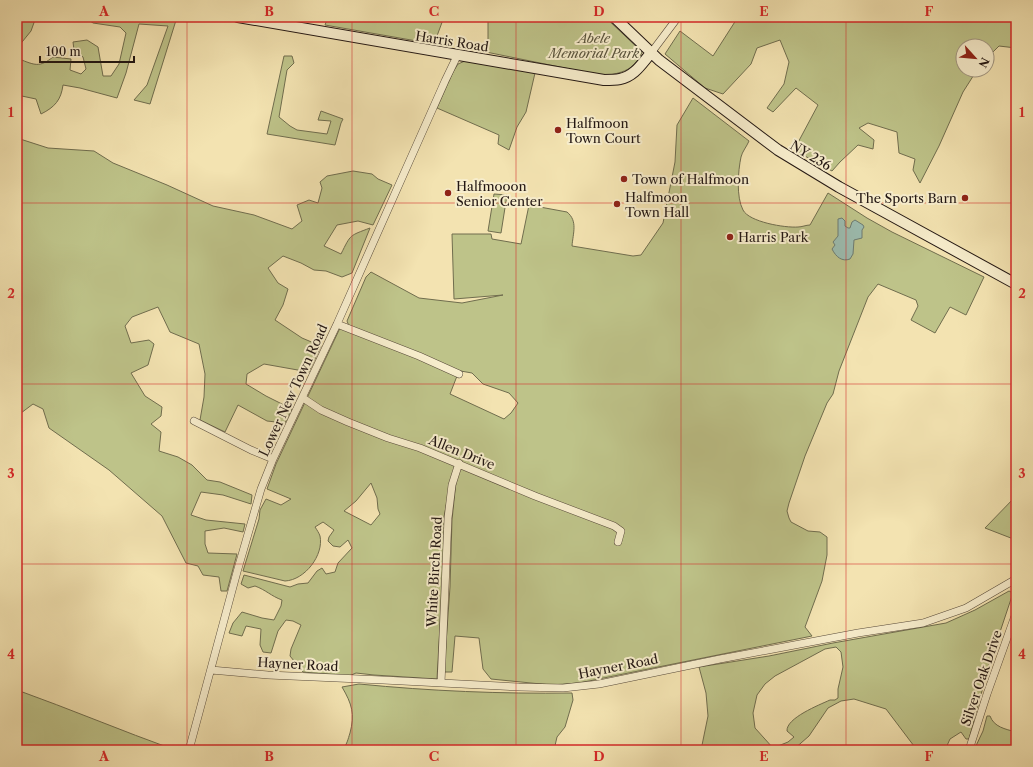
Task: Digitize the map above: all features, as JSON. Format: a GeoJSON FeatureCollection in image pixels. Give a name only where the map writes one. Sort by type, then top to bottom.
{"type":"FeatureCollection","features":[{"type":"Feature","properties":{"kind":"main road","name":"Harris Road"},"geometry":{"type":"LineString","coordinates":[[238,17],[604,80],[621,79],[628,76],[637,70],[651,53]]}},
{"type":"Feature","properties":{"kind":"main road","name":"NY 236"},"geometry":{"type":"LineString","coordinates":[[614,17],[651,53],[778,150],[839,187],[1016,284]]}},
{"type":"Feature","properties":{"kind":"street"},"geometry":{"type":"LineString","coordinates":[[651,53],[678,17]]}},
{"type":"Feature","properties":{"kind":"street","name":"Lower New Town Road"},"geometry":{"type":"LineString","coordinates":[[190,750],[237,572],[261,489],[273,459],[337,324],[458,54]]}},
{"type":"Feature","properties":{"kind":"street"},"geometry":{"type":"LineString","coordinates":[[337,324],[419,356],[459,374]]}},
{"type":"Feature","properties":{"kind":"street","name":"Allen Drive"},"geometry":{"type":"LineString","coordinates":[[303,398],[321,410],[348,422],[459,463],[535,496],[614,526],[621,531],[618,542]]}},
{"type":"Feature","properties":{"kind":"street"},"geometry":{"type":"LineString","coordinates":[[194,421],[251,450],[273,459]]}},
{"type":"Feature","properties":{"kind":"street","name":"White Birch Road"},"geometry":{"type":"LineString","coordinates":[[440,683],[448,518],[452,485],[459,463]]}},
{"type":"Feature","properties":{"kind":"street","name":"Hayner Road"},"geometry":{"type":"LineString","coordinates":[[211,670],[268,675],[561,688],[599,684],[858,633],[923,623],[945,617],[966,608],[1016,579]]}},
{"type":"Feature","properties":{"kind":"street","name":"Silver Oak Drive"},"geometry":{"type":"LineString","coordinates":[[970,750],[970,744],[977,729],[987,694],[1016,613]]}},
{"type":"Feature","properties":{"kind":"green space"},"geometry":{"type":"Polygon","coordinates":[[[17,17],[36,17],[31,31],[18,47],[19,59],[29,63],[40,64],[53,57],[71,59],[70,70],[81,74],[86,69],[83,57],[74,50],[73,42],[87,40],[98,47],[103,76],[111,76],[119,64],[126,33],[120,27],[93,23],[86,18],[75,17],[177,17],[150,104],[134,100],[147,85],[168,26],[139,24],[126,73],[117,98],[63,85],[61,95],[54,106],[41,114],[36,99],[17,95],[17,17]]]}},
{"type":"Feature","properties":{"kind":"green space"},"geometry":{"type":"Polygon","coordinates":[[[328,17],[444,17],[434,44],[325,25],[328,17]]]}},
{"type":"Feature","properties":{"kind":"green space","name":"Abele Memorial Park"},"geometry":{"type":"Polygon","coordinates":[[[487,17],[605,17],[642,52],[632,67],[616,74],[604,76],[486,52],[488,39],[487,17]]]}},
{"type":"Feature","properties":{"kind":"green space"},"geometry":{"type":"Polygon","coordinates":[[[738,17],[1016,17],[1016,48],[999,46],[995,50],[995,38],[955,38],[955,78],[972,78],[963,92],[939,146],[920,183],[913,170],[915,159],[899,153],[897,132],[868,123],[859,128],[874,140],[873,149],[858,145],[832,171],[794,150],[818,105],[796,88],[773,112],[767,108],[784,84],[789,62],[780,40],[757,48],[751,64],[723,94],[705,88],[665,54],[680,31],[713,56],[738,17]]]}},
{"type":"Feature","properties":{"kind":"green space"},"geometry":{"type":"Polygon","coordinates":[[[284,56],[292,56],[294,63],[287,70],[279,117],[297,130],[327,134],[331,121],[318,120],[321,111],[343,119],[335,145],[267,134],[284,56]]]}},
{"type":"Feature","properties":{"kind":"green space"},"geometry":{"type":"Polygon","coordinates":[[[465,61],[535,73],[526,112],[517,127],[509,150],[498,144],[499,135],[437,108],[453,72],[458,64],[465,61]]]}},
{"type":"Feature","properties":{"kind":"green space"},"geometry":{"type":"Polygon","coordinates":[[[693,98],[749,141],[741,157],[738,176],[738,191],[743,210],[752,218],[768,223],[792,227],[810,225],[828,193],[892,232],[984,277],[966,315],[950,307],[935,333],[911,320],[918,306],[916,300],[878,284],[868,297],[839,371],[833,394],[827,403],[805,456],[787,511],[791,522],[808,531],[820,532],[827,537],[827,555],[822,581],[805,627],[812,636],[579,683],[551,685],[491,679],[483,669],[479,638],[455,636],[452,672],[444,672],[450,587],[452,520],[456,482],[448,496],[444,517],[444,551],[437,679],[356,673],[349,676],[303,672],[290,656],[291,649],[301,625],[293,621],[286,620],[278,631],[271,653],[263,652],[260,645],[261,629],[246,626],[242,636],[229,633],[233,623],[242,612],[274,620],[281,606],[282,600],[262,589],[255,586],[248,588],[241,584],[244,575],[290,587],[308,583],[317,571],[322,568],[326,574],[335,572],[338,563],[352,548],[348,540],[340,547],[333,546],[328,541],[334,530],[323,522],[315,527],[320,536],[319,551],[316,558],[312,565],[299,576],[292,580],[285,581],[243,571],[259,519],[260,510],[266,499],[281,505],[291,499],[267,489],[276,464],[340,328],[414,356],[457,376],[450,394],[504,419],[511,413],[518,403],[509,393],[483,384],[472,373],[455,370],[349,326],[347,321],[366,277],[371,272],[419,298],[462,303],[503,295],[454,299],[452,234],[491,234],[492,239],[521,244],[529,205],[567,212],[573,219],[574,223],[572,246],[633,256],[641,255],[663,223],[675,162],[677,125],[693,98]],[[371,483],[356,501],[344,511],[371,525],[380,514],[377,498],[371,483]]]}},
{"type":"Feature","properties":{"kind":"green space"},"geometry":{"type":"Polygon","coordinates":[[[17,138],[48,148],[94,151],[113,163],[213,206],[254,215],[292,229],[302,221],[297,205],[309,200],[318,203],[322,188],[320,182],[327,176],[353,171],[372,174],[378,179],[392,185],[373,225],[358,221],[337,225],[324,246],[341,254],[351,236],[370,228],[352,273],[342,277],[326,271],[314,270],[283,256],[268,268],[278,283],[288,289],[283,305],[275,320],[302,338],[321,346],[309,372],[264,364],[247,374],[246,384],[292,409],[285,423],[267,421],[238,405],[225,432],[200,420],[204,397],[205,374],[199,344],[170,332],[158,307],[132,317],[125,326],[131,343],[149,340],[154,344],[148,365],[131,373],[145,396],[162,407],[161,416],[151,424],[161,432],[159,451],[178,457],[192,465],[207,480],[220,482],[252,495],[251,504],[223,495],[201,492],[191,515],[206,520],[245,524],[243,532],[224,528],[205,531],[205,544],[208,553],[237,554],[227,591],[221,591],[219,577],[203,575],[198,566],[186,563],[162,516],[109,470],[49,428],[43,409],[33,404],[17,416],[17,138]]]}},
{"type":"Feature","properties":{"kind":"green space"},"geometry":{"type":"Polygon","coordinates":[[[494,194],[507,195],[501,233],[488,231],[494,194]]]}},
{"type":"Feature","properties":{"kind":"green space"},"geometry":{"type":"Polygon","coordinates":[[[1016,496],[1016,540],[985,528],[1016,496]]]}},
{"type":"Feature","properties":{"kind":"green space"},"geometry":{"type":"Polygon","coordinates":[[[1009,591],[1013,593],[989,665],[969,739],[966,739],[961,732],[950,739],[945,750],[917,750],[886,709],[854,699],[841,701],[828,708],[809,736],[793,750],[701,750],[708,716],[706,693],[699,667],[769,656],[946,623],[975,610],[1009,591]],[[836,647],[825,649],[775,676],[765,684],[757,695],[753,713],[755,728],[773,748],[788,742],[794,737],[787,731],[788,726],[797,717],[818,705],[838,698],[838,689],[843,667],[841,652],[836,647]]]}},
{"type":"Feature","properties":{"kind":"green space"},"geometry":{"type":"Polygon","coordinates":[[[359,684],[466,692],[572,693],[573,700],[565,727],[557,737],[554,750],[342,750],[346,744],[352,726],[352,709],[342,687],[359,684]]]}},
{"type":"Feature","properties":{"kind":"green space"},"geometry":{"type":"Polygon","coordinates":[[[17,690],[135,735],[175,750],[17,750],[17,690]]]}},
{"type":"Feature","properties":{"kind":"green space"},"geometry":{"type":"Polygon","coordinates":[[[987,716],[990,716],[994,723],[1000,727],[1016,732],[1016,750],[974,750],[983,731],[987,716]]]}},
{"type":"Feature","properties":{"kind":"water"},"geometry":{"type":"Polygon","coordinates":[[[842,218],[845,221],[845,226],[848,228],[850,228],[852,222],[855,220],[864,227],[862,230],[862,238],[854,240],[853,254],[850,259],[847,260],[840,258],[832,249],[835,245],[833,242],[838,236],[838,219],[842,218]]]}},
{"type":"Feature","properties":{"kind":"place","name":"Halfmoon Town Court"},"geometry":{"type":"Point","coordinates":[558,130]}},
{"type":"Feature","properties":{"kind":"place","name":"Town of Halfmoon"},"geometry":{"type":"Point","coordinates":[624,179]}},
{"type":"Feature","properties":{"kind":"place","name":"Halfmooon Senior Center"},"geometry":{"type":"Point","coordinates":[448,193]}},
{"type":"Feature","properties":{"kind":"place","name":"The Sports Barn"},"geometry":{"type":"Point","coordinates":[965,198]}},
{"type":"Feature","properties":{"kind":"place","name":"Halfmoon Town Hall"},"geometry":{"type":"Point","coordinates":[617,204]}},
{"type":"Feature","properties":{"kind":"place","name":"Harris Park"},"geometry":{"type":"Point","coordinates":[730,237]}}]}
